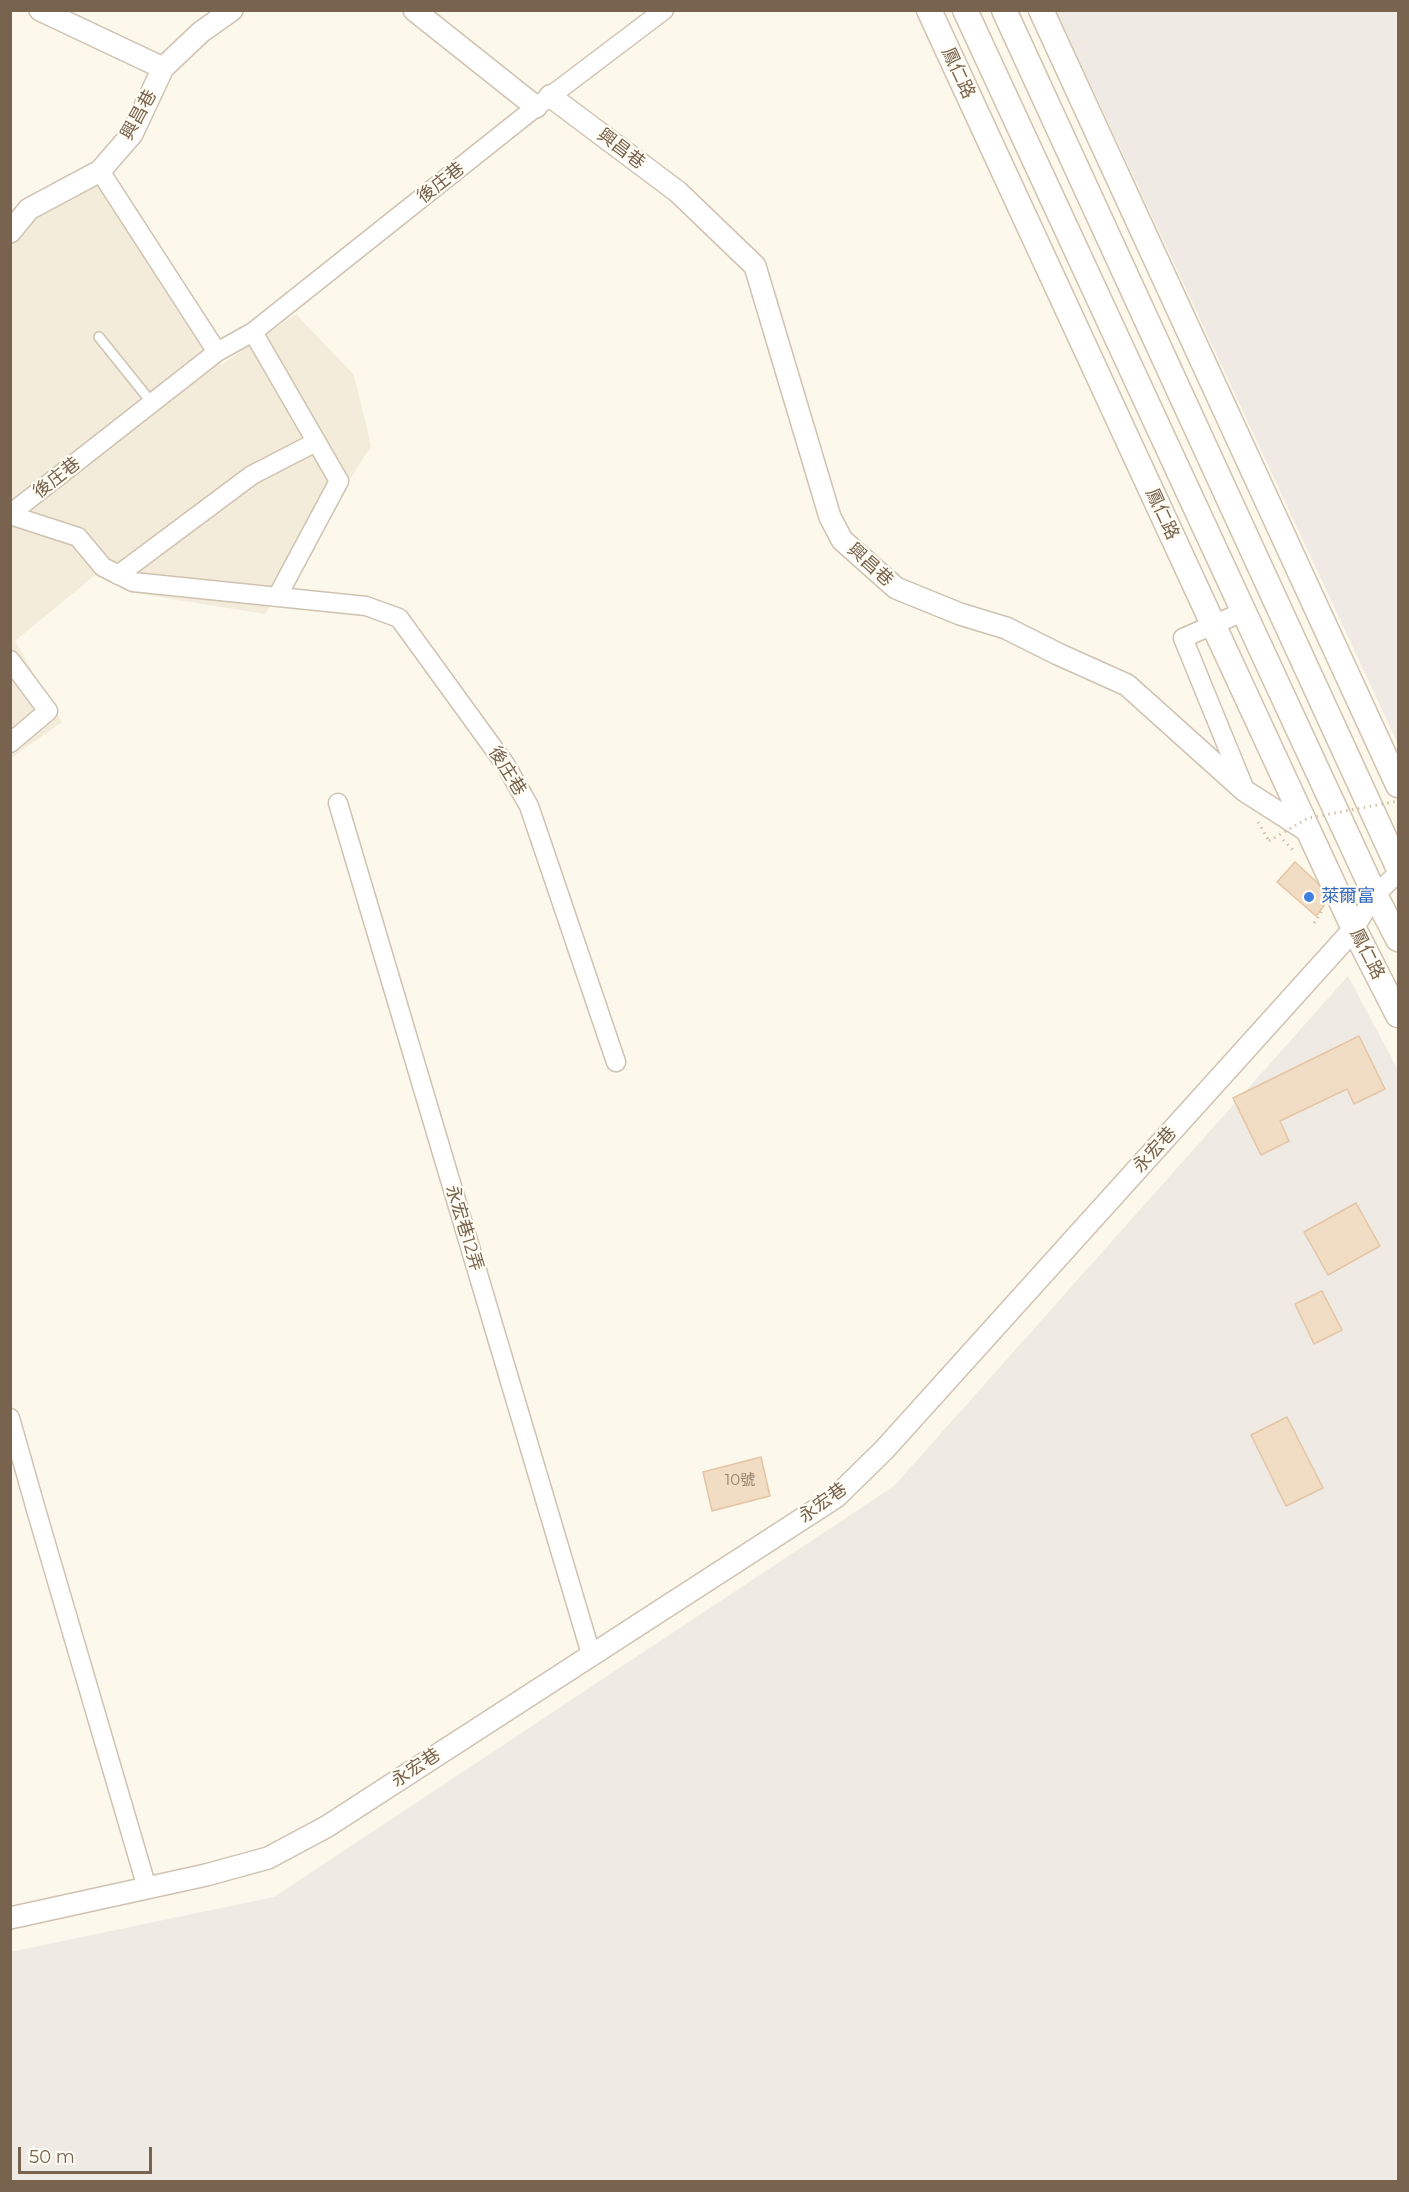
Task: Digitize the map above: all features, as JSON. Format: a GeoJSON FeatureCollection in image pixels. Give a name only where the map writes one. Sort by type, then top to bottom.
{"type":"FeatureCollection","features":[{"type":"Feature","properties":{"kind":"main road","name":"鳳仁路"},"geometry":{"type":"LineString","coordinates":[[929,10],[1354,929],[1398,1015]]}},
{"type":"Feature","properties":{"kind":"main road","name":"鳳仁路"},"geometry":{"type":"LineString","coordinates":[[965,10],[1245,611],[1387,906],[1398,939]]}},
{"type":"Feature","properties":{"kind":"main road"},"geometry":{"type":"LineString","coordinates":[[1004,10],[1398,867]]}},
{"type":"Feature","properties":{"kind":"main road"},"geometry":{"type":"LineString","coordinates":[[1041,10],[1398,784]]}},
{"type":"Feature","properties":{"kind":"street"},"geometry":{"type":"LineString","coordinates":[[40,10],[163,68]]}},
{"type":"Feature","properties":{"kind":"street","name":"興昌巷"},"geometry":{"type":"LineString","coordinates":[[10,232],[29,209],[100,171],[132,134],[163,68],[201,32],[232,10]]}},
{"type":"Feature","properties":{"kind":"street","name":"興昌巷"},"geometry":{"type":"LineString","coordinates":[[414,10],[678,192],[755,266],[830,517],[842,540],[896,588],[960,614],[1006,628],[1127,685],[1245,790],[1309,832]]}},
{"type":"Feature","properties":{"kind":"street","name":"後庄巷"},"geometry":{"type":"LineString","coordinates":[[10,514],[217,352],[253,332],[543,101],[664,10]]}},
{"type":"Feature","properties":{"kind":"street"},"geometry":{"type":"LineString","coordinates":[[100,171],[217,352]]}},
{"type":"Feature","properties":{"kind":"street"},"geometry":{"type":"LineString","coordinates":[[253,332],[339,481],[277,597]]}},
{"type":"Feature","properties":{"kind":"street"},"geometry":{"type":"LineString","coordinates":[[10,514],[78,537],[103,567],[118,575],[252,475],[316,442]]}},
{"type":"Feature","properties":{"kind":"street","name":"後庄巷"},"geometry":{"type":"LineString","coordinates":[[118,575],[133,582],[366,606],[399,618],[505,764],[529,807],[616,1062]]}},
{"type":"Feature","properties":{"kind":"street"},"geometry":{"type":"LineString","coordinates":[[1245,611],[1182,638],[1245,790]]}},
{"type":"Feature","properties":{"kind":"street"},"geometry":{"type":"LineString","coordinates":[[10,660],[48,711],[10,742]]}},
{"type":"Feature","properties":{"kind":"street","name":"永宏巷12弄"},"geometry":{"type":"LineString","coordinates":[[338,803],[591,1654]]}},
{"type":"Feature","properties":{"kind":"street"},"geometry":{"type":"LineString","coordinates":[[1354,929],[1387,906],[1398,873]]}},
{"type":"Feature","properties":{"kind":"street","name":"永宏巷"},"geometry":{"type":"LineString","coordinates":[[10,1918],[147,1888],[268,1858],[326,1827],[836,1497],[884,1450],[1354,929]]}},
{"type":"Feature","properties":{"kind":"street"},"geometry":{"type":"LineString","coordinates":[[10,1418],[147,1888]]}},
{"type":"Feature","properties":{"kind":"lane"},"geometry":{"type":"LineString","coordinates":[[99,338],[152,403]]}},
{"type":"Feature","properties":{"kind":"path"},"geometry":{"type":"LineString","coordinates":[[1269,841],[1308,818],[1398,801]]}},
{"type":"Feature","properties":{"kind":"path"},"geometry":{"type":"LineString","coordinates":[[1277,834],[1300,857]]}},
{"type":"Feature","properties":{"kind":"path"},"geometry":{"type":"LineString","coordinates":[[1314,923],[1323,909]]}},
{"type":"Feature","properties":{"kind":"shaded area"},"geometry":{"type":"Polygon","coordinates":[[[1056,11],[1398,11],[1398,744],[1097,98],[1056,11]]]}},
{"type":"Feature","properties":{"kind":"shaded area"},"geometry":{"type":"Polygon","coordinates":[[[93,161],[150,268],[221,365],[296,314],[354,375],[371,446],[265,614],[129,592],[95,575],[15,641],[62,722],[11,758],[11,212],[21,200],[93,161]]]}},
{"type":"Feature","properties":{"kind":"shaded area"},"geometry":{"type":"Polygon","coordinates":[[[1348,976],[1398,1070],[1398,2181],[11,2181],[10,1952],[274,1897],[894,1486],[1348,976]]]}},
{"type":"Feature","properties":{"kind":"building","name":"萊爾富"},"geometry":{"type":"Polygon","coordinates":[[[1295,862],[1322,887],[1324,906],[1316,916],[1277,882],[1295,862]]]}},
{"type":"Feature","properties":{"kind":"building"},"geometry":{"type":"Polygon","coordinates":[[[1359,1036],[1385,1089],[1354,1104],[1347,1089],[1280,1121],[1289,1141],[1261,1155],[1233,1098],[1359,1036]]]}},
{"type":"Feature","properties":{"kind":"building"},"geometry":{"type":"Polygon","coordinates":[[[1356,1203],[1380,1246],[1328,1275],[1304,1232],[1356,1203]]]}},
{"type":"Feature","properties":{"kind":"building"},"geometry":{"type":"Polygon","coordinates":[[[1322,1291],[1342,1330],[1314,1344],[1295,1304],[1322,1291]]]}},
{"type":"Feature","properties":{"kind":"building"},"geometry":{"type":"Polygon","coordinates":[[[1287,1417],[1323,1488],[1286,1506],[1251,1435],[1287,1417]]]}},
{"type":"Feature","properties":{"kind":"building"},"geometry":{"type":"Polygon","coordinates":[[[761,1457],[770,1496],[712,1511],[703,1472],[761,1457]]]}},
{"type":"Feature","properties":{"kind":"place","name":"萊爾富"},"geometry":{"type":"Point","coordinates":[1309,897]}}]}
